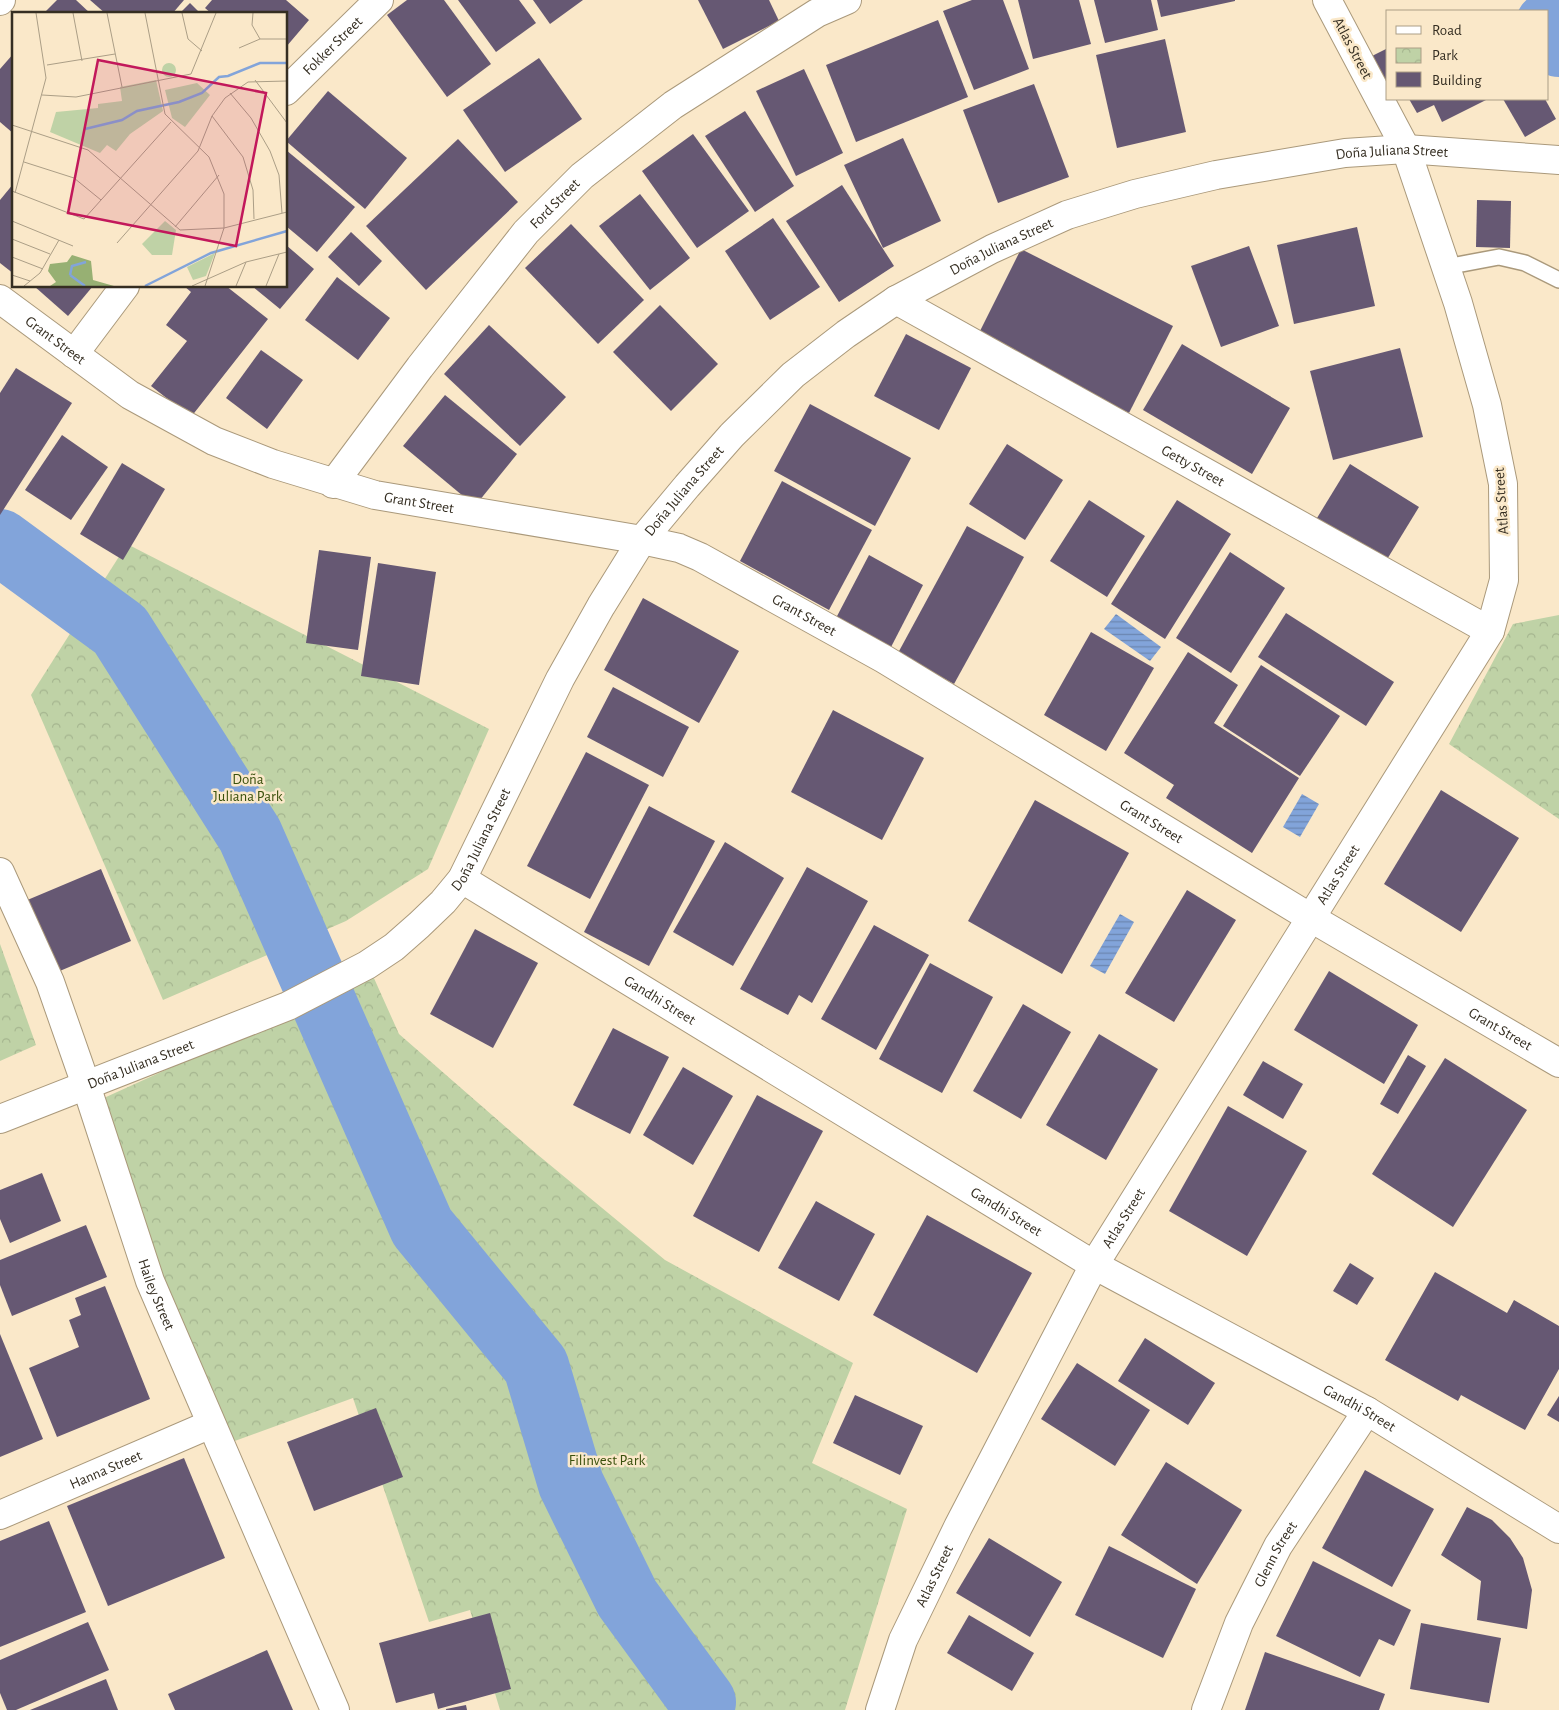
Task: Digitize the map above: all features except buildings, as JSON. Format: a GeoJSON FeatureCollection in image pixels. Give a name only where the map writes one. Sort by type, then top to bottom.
{"type":"FeatureCollection","features":[{"type":"Feature","properties":{"kind":"street","name":"Fokker Street"},"geometry":{"type":"LineString","coordinates":[[288,89],[378,0]]}},
{"type":"Feature","properties":{"kind":"street","name":"Ford Street"},"geometry":{"type":"LineString","coordinates":[[333,484],[420,367],[526,232],[582,176],[673,105],[817,13],[847,0]]}},
{"type":"Feature","properties":{"kind":"street","name":"Atlas Street"},"geometry":{"type":"LineString","coordinates":[[880,1710],[912,1622],[958,1527],[1094,1265],[1490,631],[1504,580],[1503,484],[1487,405],[1458,303],[1406,149],[1327,0]]}},
{"type":"Feature","properties":{"kind":"street","name":"Doña Juliana Street"},"geometry":{"type":"LineString","coordinates":[[0,1119],[288,1006],[367,965],[419,925],[443,902],[462,879],[560,679],[601,606],[642,540],[732,435],[793,375],[846,334],[896,300],[992,249],[1067,215],[1134,194],[1216,175],[1345,153],[1406,149],[1554,160]]}},
{"type":"Feature","properties":{"kind":"street"},"geometry":{"type":"LineString","coordinates":[[74,354],[124,288]]}},
{"type":"Feature","properties":{"kind":"street","name":"Grant Street"},"geometry":{"type":"LineString","coordinates":[[0,299],[130,396],[214,441],[272,464],[333,484],[375,495],[642,540],[680,548],[700,557],[884,659],[1311,918],[1559,1063]]}},
{"type":"Feature","properties":{"kind":"street","name":"Getty Street"},"geometry":{"type":"LineString","coordinates":[[896,300],[1490,631]]}},
{"type":"Feature","properties":{"kind":"street","name":"Hailey Street"},"geometry":{"type":"LineString","coordinates":[[0,872],[50,982],[150,1281],[335,1710]]}},
{"type":"Feature","properties":{"kind":"street","name":"Gandhi Street"},"geometry":{"type":"LineString","coordinates":[[462,879],[1094,1265],[1367,1411],[1559,1529]]}},
{"type":"Feature","properties":{"kind":"street","name":"Glenn Street"},"geometry":{"type":"LineString","coordinates":[[1206,1710],[1239,1623],[1278,1546],[1367,1411]]}},
{"type":"Feature","properties":{"kind":"street","name":"Hanna Street"},"geometry":{"type":"LineString","coordinates":[[0,1515],[211,1424]]}},
{"type":"Feature","properties":{"kind":"lane"},"geometry":{"type":"LineString","coordinates":[[1446,266],[1499,257],[1525,263],[1559,280]]}},
{"type":"Feature","properties":{"kind":"green space","name":"Doña Juliana Park"},"geometry":{"type":"Polygon","coordinates":[[[127,544],[489,729],[428,869],[346,921],[163,1000],[31,695],[127,544]]]}},
{"type":"Feature","properties":{"kind":"green space"},"geometry":{"type":"Polygon","coordinates":[[[1559,615],[1559,819],[1449,744],[1513,624],[1559,615]]]}},
{"type":"Feature","properties":{"kind":"green space"},"geometry":{"type":"Polygon","coordinates":[[[0,944],[36,1045],[0,1061],[0,944]]]}},
{"type":"Feature","properties":{"kind":"green space","name":"Filinvest Park"},"geometry":{"type":"Polygon","coordinates":[[[373,976],[399,1034],[538,1155],[665,1260],[853,1363],[812,1463],[907,1509],[845,1710],[500,1710],[470,1610],[429,1622],[353,1398],[221,1446],[84,1107],[373,976]]]}},
{"type":"Feature","properties":{"kind":"water"},"geometry":{"type":"Polygon","coordinates":[[[1116,614],[1161,647],[1150,661],[1104,629],[1116,614]]]}},
{"type":"Feature","properties":{"kind":"water"},"geometry":{"type":"Polygon","coordinates":[[[1302,794],[1319,804],[1300,837],[1283,827],[1302,794]]]}},
{"type":"Feature","properties":{"kind":"water"},"geometry":{"type":"Polygon","coordinates":[[[1120,914],[1134,922],[1105,974],[1090,966],[1120,914]]]}},
{"type":"Feature","properties":{"kind":"waterway"},"geometry":{"type":"LineString","coordinates":[[1549,27],[1559,44]]}},
{"type":"Feature","properties":{"kind":"waterway"},"geometry":{"type":"LineString","coordinates":[[0,542],[120,630],[250,835],[422,1227],[536,1366],[571,1484],[627,1598],[703,1702]]}}]}
